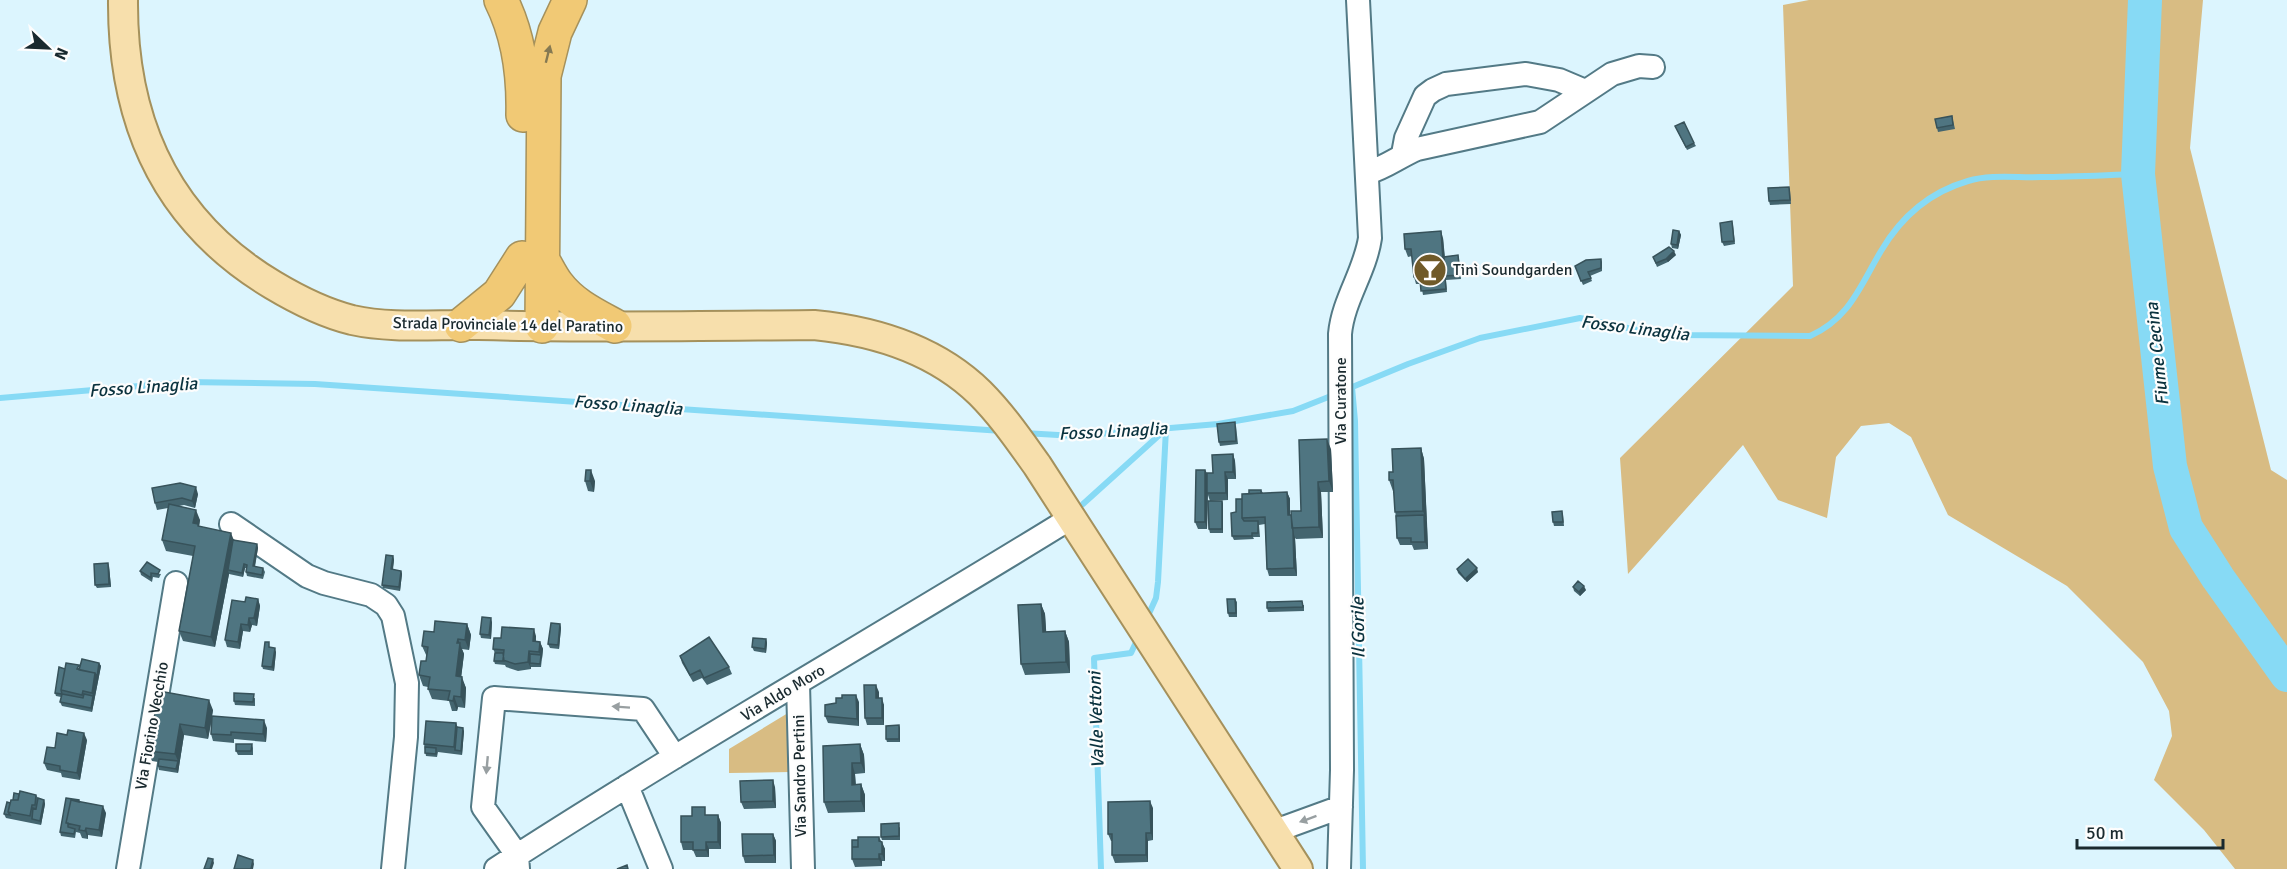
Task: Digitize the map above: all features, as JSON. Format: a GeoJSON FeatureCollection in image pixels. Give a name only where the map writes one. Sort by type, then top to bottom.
{"type":"FeatureCollection","features":[{"type":"Feature","properties":{"kind":"highway"},"geometry":{"type":"LineString","coordinates":[[501,0],[516,40],[523,83],[532,259],[569,297],[587,311],[615,326]]}},
{"type":"Feature","properties":{"kind":"highway"},"geometry":{"type":"LineString","coordinates":[[531,326],[532,259],[544,76],[555,32],[570,0]]}},
{"type":"Feature","properties":{"kind":"highway"},"geometry":{"type":"LineString","coordinates":[[461,325],[499,294],[532,259]]}},
{"type":"Feature","properties":{"kind":"main road","name":"Strada Provinciale 14 del Paratino"},"geometry":{"type":"LineString","coordinates":[[123,0],[123,38],[130,88],[147,143],[165,179],[182,205],[206,233],[258,276],[308,304],[352,320],[374,323],[531,326],[814,325],[846,328],[880,336],[938,360],[971,385],[995,409],[1037,465],[1298,869]]}},
{"type":"Feature","properties":{"kind":"street","name":"Via Curatone"},"geometry":{"type":"LineString","coordinates":[[1339,869],[1341,323],[1365,259],[1370,238],[1358,0]]}},
{"type":"Feature","properties":{"kind":"street"},"geometry":{"type":"LineString","coordinates":[[1367,172],[1377,170],[1403,154],[1418,149],[1540,122],[1612,74],[1626,68],[1653,67]]}},
{"type":"Feature","properties":{"kind":"street"},"geometry":{"type":"LineString","coordinates":[[1403,154],[1406,138],[1425,96],[1446,84],[1526,74],[1559,80],[1585,91]]}},
{"type":"Feature","properties":{"kind":"street","name":"Via Aldo Moro"},"geometry":{"type":"LineString","coordinates":[[495,869],[518,862],[627,786],[1071,518]]}},
{"type":"Feature","properties":{"kind":"street"},"geometry":{"type":"LineString","coordinates":[[231,524],[307,576],[324,584],[371,595],[386,605],[393,616],[407,683],[406,737],[393,869]]}},
{"type":"Feature","properties":{"kind":"street","name":"Via Fiorino Vecchio"},"geometry":{"type":"LineString","coordinates":[[128,869],[176,583]]}},
{"type":"Feature","properties":{"kind":"street","name":"Via Sandro Pertini"},"geometry":{"type":"LineString","coordinates":[[798,684],[803,869]]}},
{"type":"Feature","properties":{"kind":"street"},"geometry":{"type":"LineString","coordinates":[[518,862],[483,807],[494,698],[643,709],[675,757]]}},
{"type":"Feature","properties":{"kind":"street"},"geometry":{"type":"LineString","coordinates":[[627,786],[661,869]]}},
{"type":"Feature","properties":{"kind":"street"},"geometry":{"type":"LineString","coordinates":[[1275,831],[1341,807]]}},
{"type":"Feature","properties":{"kind":"shaded area"},"geometry":{"type":"Polygon","coordinates":[[[1809,0],[2203,0],[2190,148],[2271,470],[2287,480],[2287,869],[2235,869],[2204,830],[2154,780],[2172,736],[2169,711],[2143,662],[2067,586],[1948,515],[1911,437],[1889,423],[1861,426],[1836,457],[1827,518],[1778,500],[1743,445],[1628,574],[1620,458],[1793,286],[1783,5],[1809,0]]]}},
{"type":"Feature","properties":{"kind":"shaded area"},"geometry":{"type":"Polygon","coordinates":[[[788,713],[790,772],[729,773],[729,749],[788,713]]]}},
{"type":"Feature","properties":{"kind":"building"},"geometry":{"type":"Polygon","coordinates":[[[1952,116],[1953,125],[1937,128],[1935,119],[1952,116]]]}},
{"type":"Feature","properties":{"kind":"building"},"geometry":{"type":"Polygon","coordinates":[[[1684,122],[1694,143],[1686,147],[1675,126],[1684,122]]]}},
{"type":"Feature","properties":{"kind":"building"},"geometry":{"type":"Polygon","coordinates":[[[1789,187],[1790,200],[1769,201],[1768,188],[1789,187]]]}},
{"type":"Feature","properties":{"kind":"building"},"geometry":{"type":"Polygon","coordinates":[[[1732,221],[1734,241],[1722,242],[1720,223],[1732,221]]]}},
{"type":"Feature","properties":{"kind":"building"},"geometry":{"type":"Polygon","coordinates":[[[1673,230],[1679,231],[1677,245],[1671,244],[1673,230]]]}},
{"type":"Feature","properties":{"kind":"building","name":"Tinì Soundgarden"},"geometry":{"type":"Polygon","coordinates":[[[1441,231],[1444,275],[1414,277],[1411,249],[1405,249],[1404,234],[1441,231]]]}},
{"type":"Feature","properties":{"kind":"building"},"geometry":{"type":"Polygon","coordinates":[[[1669,247],[1674,251],[1666,259],[1656,263],[1653,257],[1669,247]]]}},
{"type":"Feature","properties":{"kind":"building"},"geometry":{"type":"Polygon","coordinates":[[[1458,255],[1460,275],[1445,276],[1444,257],[1458,255]]]}},
{"type":"Feature","properties":{"kind":"building"},"geometry":{"type":"Polygon","coordinates":[[[1601,259],[1601,268],[1588,272],[1591,278],[1581,281],[1575,266],[1586,260],[1601,259]]]}},
{"type":"Feature","properties":{"kind":"building"},"geometry":{"type":"Polygon","coordinates":[[[1445,278],[1446,289],[1421,291],[1420,280],[1445,278]]]}},
{"type":"Feature","properties":{"kind":"building"},"geometry":{"type":"Polygon","coordinates":[[[1235,422],[1236,441],[1219,442],[1217,424],[1235,422]]]}},
{"type":"Feature","properties":{"kind":"building"},"geometry":{"type":"Polygon","coordinates":[[[1327,439],[1329,481],[1318,482],[1319,527],[1292,528],[1291,511],[1301,511],[1299,440],[1327,439]]]}},
{"type":"Feature","properties":{"kind":"building"},"geometry":{"type":"Polygon","coordinates":[[[1421,448],[1423,511],[1395,512],[1393,480],[1389,480],[1389,472],[1393,472],[1392,449],[1421,448]]]}},
{"type":"Feature","properties":{"kind":"building"},"geometry":{"type":"Polygon","coordinates":[[[1233,454],[1233,472],[1225,472],[1226,493],[1207,493],[1207,473],[1213,473],[1212,455],[1233,454]]]}},
{"type":"Feature","properties":{"kind":"building"},"geometry":{"type":"Polygon","coordinates":[[[586,470],[591,470],[590,481],[585,481],[586,470]]]}},
{"type":"Feature","properties":{"kind":"building"},"geometry":{"type":"Polygon","coordinates":[[[1196,470],[1205,470],[1205,522],[1195,522],[1196,470]]]}},
{"type":"Feature","properties":{"kind":"building"},"geometry":{"type":"Polygon","coordinates":[[[180,483],[196,487],[192,501],[182,498],[155,503],[152,488],[180,483]]]}},
{"type":"Feature","properties":{"kind":"building"},"geometry":{"type":"Polygon","coordinates":[[[1249,490],[1261,490],[1261,493],[1249,494],[1249,490]]]}},
{"type":"Feature","properties":{"kind":"building"},"geometry":{"type":"Polygon","coordinates":[[[1287,492],[1288,515],[1291,515],[1293,531],[1294,568],[1267,569],[1265,517],[1242,518],[1242,494],[1287,492]]]}},
{"type":"Feature","properties":{"kind":"building"},"geometry":{"type":"Polygon","coordinates":[[[1236,499],[1242,499],[1244,521],[1258,521],[1258,533],[1252,533],[1252,536],[1232,536],[1231,513],[1236,512],[1236,499]]]}},
{"type":"Feature","properties":{"kind":"building"},"geometry":{"type":"Polygon","coordinates":[[[1208,501],[1222,501],[1222,529],[1209,529],[1208,501]]]}},
{"type":"Feature","properties":{"kind":"building"},"geometry":{"type":"Polygon","coordinates":[[[169,504],[196,510],[193,523],[198,526],[231,533],[211,637],[179,631],[195,546],[162,540],[169,504]]]}},
{"type":"Feature","properties":{"kind":"building"},"geometry":{"type":"Polygon","coordinates":[[[1562,511],[1563,522],[1553,522],[1552,512],[1562,511]]]}},
{"type":"Feature","properties":{"kind":"building"},"geometry":{"type":"Polygon","coordinates":[[[1424,515],[1425,542],[1411,542],[1411,538],[1397,538],[1396,516],[1424,515]]]}},
{"type":"Feature","properties":{"kind":"building"},"geometry":{"type":"Polygon","coordinates":[[[233,540],[257,544],[253,566],[263,568],[262,575],[246,572],[247,565],[244,564],[242,573],[228,570],[233,540]]]}},
{"type":"Feature","properties":{"kind":"building"},"geometry":{"type":"Polygon","coordinates":[[[386,555],[393,556],[391,569],[401,571],[399,587],[382,585],[386,555]]]}},
{"type":"Feature","properties":{"kind":"building"},"geometry":{"type":"Polygon","coordinates":[[[1468,559],[1477,568],[1465,579],[1457,569],[1468,559]]]}},
{"type":"Feature","properties":{"kind":"building"},"geometry":{"type":"Polygon","coordinates":[[[147,562],[160,570],[158,574],[151,573],[151,578],[140,571],[147,562]]]}},
{"type":"Feature","properties":{"kind":"building"},"geometry":{"type":"Polygon","coordinates":[[[108,563],[109,584],[95,585],[94,564],[108,563]]]}},
{"type":"Feature","properties":{"kind":"building"},"geometry":{"type":"Polygon","coordinates":[[[1578,581],[1584,586],[1579,592],[1573,587],[1578,581]]]}},
{"type":"Feature","properties":{"kind":"building"},"geometry":{"type":"Polygon","coordinates":[[[246,597],[258,599],[254,618],[249,618],[248,625],[241,624],[238,642],[225,640],[232,600],[245,602],[246,597]]]}},
{"type":"Feature","properties":{"kind":"building"},"geometry":{"type":"Polygon","coordinates":[[[1227,599],[1235,599],[1236,613],[1228,613],[1227,599]]]}},
{"type":"Feature","properties":{"kind":"building"},"geometry":{"type":"Polygon","coordinates":[[[1302,601],[1303,607],[1267,608],[1267,602],[1302,601]]]}},
{"type":"Feature","properties":{"kind":"building"},"geometry":{"type":"Polygon","coordinates":[[[1041,604],[1043,632],[1065,631],[1066,662],[1021,664],[1018,605],[1041,604]]]}},
{"type":"Feature","properties":{"kind":"building"},"geometry":{"type":"Polygon","coordinates":[[[482,617],[491,618],[489,635],[480,634],[482,617]]]}},
{"type":"Feature","properties":{"kind":"building"},"geometry":{"type":"Polygon","coordinates":[[[435,621],[467,624],[465,640],[458,639],[457,643],[460,643],[456,676],[462,677],[461,697],[454,696],[453,701],[448,700],[450,691],[428,689],[430,677],[419,675],[421,661],[426,661],[428,647],[422,646],[424,631],[434,632],[435,621]]]}},
{"type":"Feature","properties":{"kind":"building"},"geometry":{"type":"Polygon","coordinates":[[[551,623],[560,624],[558,645],[548,644],[551,623]]]}},
{"type":"Feature","properties":{"kind":"building"},"geometry":{"type":"Polygon","coordinates":[[[502,627],[534,629],[533,641],[540,642],[539,652],[529,651],[528,662],[515,664],[503,660],[504,650],[493,649],[494,638],[501,638],[502,627]]]}},
{"type":"Feature","properties":{"kind":"building"},"geometry":{"type":"Polygon","coordinates":[[[709,637],[729,667],[704,678],[700,670],[690,675],[680,656],[709,637]]]}},
{"type":"Feature","properties":{"kind":"building"},"geometry":{"type":"Polygon","coordinates":[[[753,638],[766,639],[765,649],[752,647],[753,638]]]}},
{"type":"Feature","properties":{"kind":"building"},"geometry":{"type":"Polygon","coordinates":[[[265,642],[269,642],[269,647],[275,648],[272,667],[262,666],[265,642]]]}},
{"type":"Feature","properties":{"kind":"building"},"geometry":{"type":"Polygon","coordinates":[[[495,653],[503,653],[504,661],[494,661],[495,653]]]}},
{"type":"Feature","properties":{"kind":"building"},"geometry":{"type":"Polygon","coordinates":[[[530,654],[541,655],[540,664],[530,663],[530,654]]]}},
{"type":"Feature","properties":{"kind":"building"},"geometry":{"type":"Polygon","coordinates":[[[82,659],[99,663],[97,677],[95,673],[79,670],[82,659]]]}},
{"type":"Feature","properties":{"kind":"building"},"geometry":{"type":"Polygon","coordinates":[[[66,663],[79,665],[77,669],[95,673],[92,693],[83,691],[82,695],[61,690],[66,663]]]}},
{"type":"Feature","properties":{"kind":"building"},"geometry":{"type":"Polygon","coordinates":[[[59,667],[65,669],[62,694],[55,693],[59,667]]]}},
{"type":"Feature","properties":{"kind":"building"},"geometry":{"type":"Polygon","coordinates":[[[864,685],[876,685],[876,698],[882,698],[882,718],[865,718],[864,685]]]}},
{"type":"Feature","properties":{"kind":"building"},"geometry":{"type":"Polygon","coordinates":[[[159,691],[209,700],[205,728],[180,724],[175,754],[148,751],[159,691]]]}},
{"type":"Feature","properties":{"kind":"building"},"geometry":{"type":"Polygon","coordinates":[[[234,693],[254,694],[253,702],[234,701],[234,693]]]}},
{"type":"Feature","properties":{"kind":"building"},"geometry":{"type":"Polygon","coordinates":[[[62,694],[83,698],[84,694],[93,696],[91,708],[60,702],[62,694]]]}},
{"type":"Feature","properties":{"kind":"building"},"geometry":{"type":"Polygon","coordinates":[[[842,695],[856,695],[857,719],[825,716],[825,705],[836,703],[836,698],[842,698],[842,695]]]}},
{"type":"Feature","properties":{"kind":"building"},"geometry":{"type":"Polygon","coordinates":[[[212,716],[264,720],[263,734],[231,732],[231,735],[211,734],[212,716]]]}},
{"type":"Feature","properties":{"kind":"building"},"geometry":{"type":"Polygon","coordinates":[[[426,721],[456,723],[454,747],[424,744],[426,721]]]}},
{"type":"Feature","properties":{"kind":"building"},"geometry":{"type":"Polygon","coordinates":[[[899,725],[899,739],[886,739],[886,726],[899,725]]]}},
{"type":"Feature","properties":{"kind":"building"},"geometry":{"type":"Polygon","coordinates":[[[457,727],[463,728],[461,751],[455,750],[457,727]]]}},
{"type":"Feature","properties":{"kind":"building"},"geometry":{"type":"Polygon","coordinates":[[[68,730],[84,733],[77,773],[60,770],[60,766],[44,763],[47,747],[55,748],[57,733],[67,735],[68,730]]]}},
{"type":"Feature","properties":{"kind":"building"},"geometry":{"type":"Polygon","coordinates":[[[236,744],[252,744],[251,751],[236,751],[236,744]]]}},
{"type":"Feature","properties":{"kind":"building"},"geometry":{"type":"Polygon","coordinates":[[[860,744],[861,763],[852,763],[852,785],[861,784],[861,801],[824,802],[823,746],[860,744]]]}},
{"type":"Feature","properties":{"kind":"building"},"geometry":{"type":"Polygon","coordinates":[[[425,747],[436,748],[436,754],[425,753],[425,747]]]}},
{"type":"Feature","properties":{"kind":"building"},"geometry":{"type":"Polygon","coordinates":[[[159,759],[178,761],[176,769],[158,766],[159,759]]]}},
{"type":"Feature","properties":{"kind":"building"},"geometry":{"type":"Polygon","coordinates":[[[773,780],[773,801],[741,802],[740,781],[773,780]]]}},
{"type":"Feature","properties":{"kind":"building"},"geometry":{"type":"Polygon","coordinates":[[[20,791],[36,795],[30,816],[8,812],[11,800],[18,800],[20,791]]]}},
{"type":"Feature","properties":{"kind":"building"},"geometry":{"type":"Polygon","coordinates":[[[14,793],[19,794],[18,800],[13,800],[14,793]]]}},
{"type":"Feature","properties":{"kind":"building"},"geometry":{"type":"Polygon","coordinates":[[[38,798],[44,800],[40,821],[32,819],[33,808],[36,809],[38,798]]]}},
{"type":"Feature","properties":{"kind":"building"},"geometry":{"type":"Polygon","coordinates":[[[66,798],[79,800],[79,802],[71,800],[66,823],[68,827],[75,829],[74,834],[60,832],[66,798]]]}},
{"type":"Feature","properties":{"kind":"building"},"geometry":{"type":"Polygon","coordinates":[[[71,800],[103,806],[99,830],[86,828],[85,831],[79,830],[80,826],[66,823],[71,800]]]}},
{"type":"Feature","properties":{"kind":"building"},"geometry":{"type":"Polygon","coordinates":[[[1150,801],[1151,833],[1146,833],[1146,855],[1112,855],[1112,834],[1108,834],[1108,802],[1150,801]]]}},
{"type":"Feature","properties":{"kind":"building"},"geometry":{"type":"Polygon","coordinates":[[[7,802],[10,803],[8,812],[10,815],[4,814],[7,802]]]}},
{"type":"Feature","properties":{"kind":"building"},"geometry":{"type":"Polygon","coordinates":[[[692,807],[705,807],[705,815],[718,815],[718,842],[706,842],[706,850],[693,850],[693,842],[681,842],[681,816],[692,816],[692,807]]]}},
{"type":"Feature","properties":{"kind":"building"},"geometry":{"type":"Polygon","coordinates":[[[899,823],[899,836],[881,837],[881,824],[899,823]]]}},
{"type":"Feature","properties":{"kind":"building"},"geometry":{"type":"Polygon","coordinates":[[[742,834],[773,834],[774,855],[743,856],[742,834]]]}},
{"type":"Feature","properties":{"kind":"building"},"geometry":{"type":"Polygon","coordinates":[[[858,837],[879,837],[879,841],[882,842],[882,854],[879,854],[879,859],[852,859],[852,847],[858,847],[858,837]]]}},
{"type":"Feature","properties":{"kind":"building"},"geometry":{"type":"Polygon","coordinates":[[[852,840],[858,840],[858,847],[852,847],[852,840]]]}},
{"type":"Feature","properties":{"kind":"building"},"geometry":{"type":"Polygon","coordinates":[[[238,855],[253,860],[251,869],[234,869],[238,855]]]}},
{"type":"Feature","properties":{"kind":"building"},"geometry":{"type":"Polygon","coordinates":[[[208,858],[213,859],[210,869],[204,869],[208,858]]]}},
{"type":"Feature","properties":{"kind":"waterway","name":"Fiume Cecina"},"geometry":{"type":"LineString","coordinates":[[2145,0],[2138,174],[2170,466],[2186,528],[2218,578],[2287,675]]}},
{"type":"Feature","properties":{"kind":"waterway","name":"Fosso Linaglia"},"geometry":{"type":"LineString","coordinates":[[1345,390],[1480,338],[1580,318],[1642,331],[1675,335],[1810,336],[1824,329],[1845,310],[1898,227],[1918,207],[1941,192],[1968,181],[1986,178],[2138,174]]}},
{"type":"Feature","properties":{"kind":"waterway","name":"Fosso Linaglia"},"geometry":{"type":"LineString","coordinates":[[0,398],[186,382],[315,384],[1002,431]]}},
{"type":"Feature","properties":{"kind":"waterway","name":"Il Gorile"},"geometry":{"type":"LineString","coordinates":[[1352,387],[1355,421],[1363,869]]}},
{"type":"Feature","properties":{"kind":"waterway","name":"Fosso Linaglia"},"geometry":{"type":"LineString","coordinates":[[1024,433],[1075,436],[1218,424],[1293,411],[1336,394]]}},
{"type":"Feature","properties":{"kind":"waterway"},"geometry":{"type":"LineString","coordinates":[[1083,504],[1166,429]]}},
{"type":"Feature","properties":{"kind":"waterway","name":"Valle Vettoni"},"geometry":{"type":"LineString","coordinates":[[1147,618],[1156,598],[1158,582],[1166,429]]}},
{"type":"Feature","properties":{"kind":"waterway","name":"Valle Vettoni"},"geometry":{"type":"LineString","coordinates":[[1101,869],[1094,658],[1131,653],[1138,638]]}},
{"type":"Feature","properties":{"kind":"place","name":"Tinì Soundgarden"},"geometry":{"type":"Point","coordinates":[1430,270]}}]}
